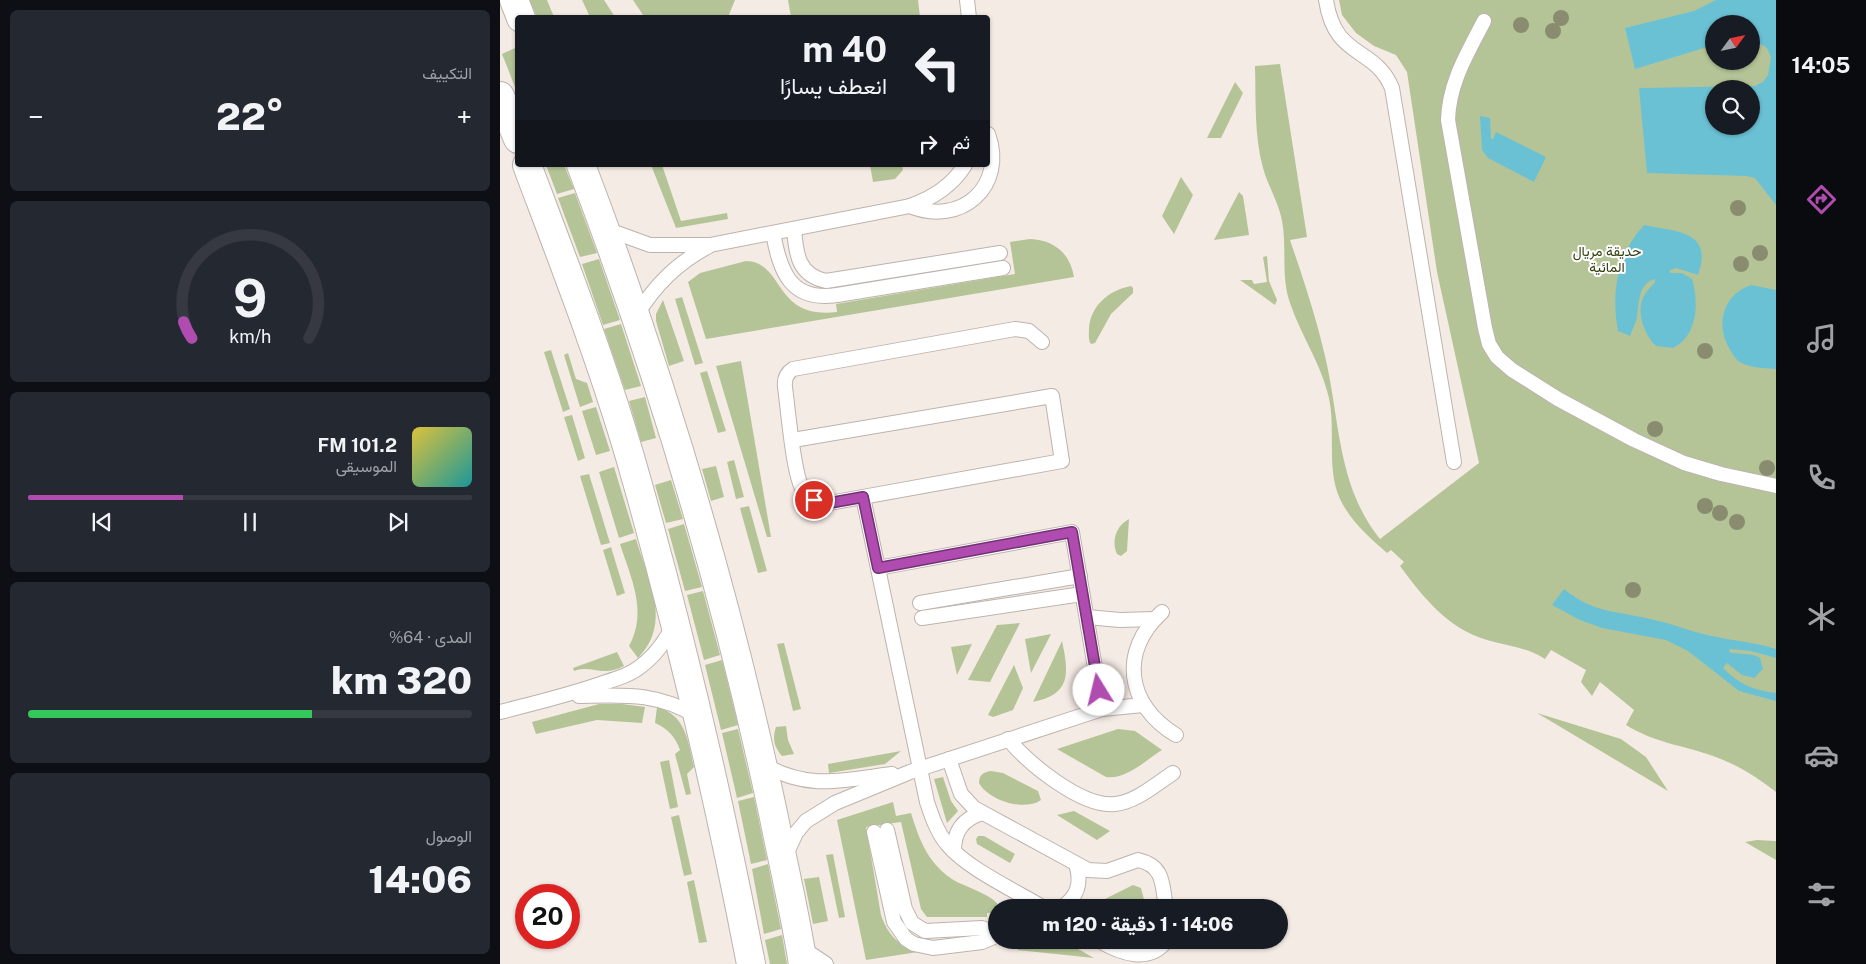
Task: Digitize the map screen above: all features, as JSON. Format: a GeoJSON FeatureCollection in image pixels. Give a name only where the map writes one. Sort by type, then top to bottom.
{"type":"FeatureCollection","features":[{"type":"Feature","properties":{"kind":"street"},"geometry":{"type":"LineString","coordinates":[[514,0],[520,15]]}},
{"type":"Feature","properties":{"kind":"street"},"geometry":{"type":"LineString","coordinates":[[500,96],[515,132]]}},
{"type":"Feature","properties":{"kind":"street"},"geometry":{"type":"LineString","coordinates":[[528,167],[629,455],[675,621],[733,867],[751,964]]}},
{"type":"Feature","properties":{"kind":"street"},"geometry":{"type":"LineString","coordinates":[[582,167],[635,317],[712,561],[762,764],[802,956]]}},
{"type":"Feature","properties":{"kind":"lane"},"geometry":{"type":"LineString","coordinates":[[967,0],[969,15]]}},
{"type":"Feature","properties":{"kind":"lane"},"geometry":{"type":"LineString","coordinates":[[1326,0],[1333,27],[1341,39],[1351,49],[1382,69],[1392,88],[1454,462]]}},
{"type":"Feature","properties":{"kind":"lane"},"geometry":{"type":"LineString","coordinates":[[1484,22],[1453,84],[1448,120],[1485,328],[1494,353],[1505,364],[1558,399],[1642,444],[1702,469],[1776,486]]}},
{"type":"Feature","properties":{"kind":"lane"},"geometry":{"type":"LineString","coordinates":[[910,206],[922,211],[948,212],[960,208],[981,192],[992,170],[993,157],[990,143]]}},
{"type":"Feature","properties":{"kind":"lane"},"geometry":{"type":"LineString","coordinates":[[605,229],[650,245],[710,245],[910,206],[940,191],[953,181],[964,167]]}},
{"type":"Feature","properties":{"kind":"lane"},"geometry":{"type":"LineString","coordinates":[[794,229],[801,267],[816,279],[826,281],[1000,253]]}},
{"type":"Feature","properties":{"kind":"lane"},"geometry":{"type":"LineString","coordinates":[[773,233],[780,265],[784,274],[798,289],[817,296],[827,297],[1003,268]]}},
{"type":"Feature","properties":{"kind":"lane"},"geometry":{"type":"LineString","coordinates":[[635,317],[646,299],[674,268],[710,245]]}},
{"type":"Feature","properties":{"kind":"lane"},"geometry":{"type":"LineString","coordinates":[[793,440],[1052,396],[1062,461],[824,504],[806,494],[799,478],[793,440],[784,382],[787,374],[793,369],[1015,329],[1029,331],[1042,342]]}},
{"type":"Feature","properties":{"kind":"lane"},"geometry":{"type":"LineString","coordinates":[[863,497],[915,770],[935,825],[947,844],[954,851],[1021,899]]}},
{"type":"Feature","properties":{"kind":"lane"},"geometry":{"type":"LineString","coordinates":[[878,568],[1072,532],[1102,709]]}},
{"type":"Feature","properties":{"kind":"lane"},"geometry":{"type":"LineString","coordinates":[[920,603],[1080,576]]}},
{"type":"Feature","properties":{"kind":"lane"},"geometry":{"type":"LineString","coordinates":[[922,618],[1082,594]]}},
{"type":"Feature","properties":{"kind":"lane"},"geometry":{"type":"LineString","coordinates":[[1087,617],[1120,620],[1158,615],[1146,629],[1135,653],[1134,680],[1143,705],[1152,717],[1176,735]]}},
{"type":"Feature","properties":{"kind":"lane"},"geometry":{"type":"LineString","coordinates":[[500,712],[568,696],[625,676],[641,667],[666,638],[675,621]]}},
{"type":"Feature","properties":{"kind":"lane"},"geometry":{"type":"LineString","coordinates":[[568,696],[646,696],[670,702],[698,717]]}},
{"type":"Feature","properties":{"kind":"lane"},"geometry":{"type":"LineString","coordinates":[[783,862],[796,833],[817,812],[915,770],[1102,709],[1143,705]]}},
{"type":"Feature","properties":{"kind":"lane"},"geometry":{"type":"LineString","coordinates":[[1008,740],[1030,764],[1043,774],[1097,802],[1114,804],[1131,799],[1173,773]]}},
{"type":"Feature","properties":{"kind":"lane"},"geometry":{"type":"LineString","coordinates":[[949,759],[961,794],[967,802],[982,813],[1088,870],[1097,872],[1107,871],[1129,861],[1147,862],[1158,870],[1165,899]]}},
{"type":"Feature","properties":{"kind":"lane"},"geometry":{"type":"LineString","coordinates":[[762,764],[790,778],[818,782],[915,770]]}},
{"type":"Feature","properties":{"kind":"lane"},"geometry":{"type":"LineString","coordinates":[[954,851],[956,834],[960,826],[973,816],[982,813]]}},
{"type":"Feature","properties":{"kind":"lane"},"geometry":{"type":"LineString","coordinates":[[880,831],[904,909],[912,922],[925,931],[982,928],[988,931]]}},
{"type":"Feature","properties":{"kind":"lane"},"geometry":{"type":"LineString","coordinates":[[1071,899],[1075,895],[1079,885],[1079,874],[1076,864]]}},
{"type":"Feature","properties":{"kind":"lane"},"geometry":{"type":"LineString","coordinates":[[1114,949],[1134,960],[1152,957],[1162,949]]}},
{"type":"Feature","properties":{"kind":"lane"},"geometry":{"type":"LineString","coordinates":[[802,956],[826,964]]}},
{"type":"Feature","properties":{"kind":"green space"},"geometry":{"type":"Polygon","coordinates":[[[529,0],[547,0],[553,15],[536,15],[529,0]]]}},
{"type":"Feature","properties":{"kind":"green space"},"geometry":{"type":"Polygon","coordinates":[[[582,0],[604,0],[614,15],[589,15],[582,0]]]}},
{"type":"Feature","properties":{"kind":"green space"},"geometry":{"type":"Polygon","coordinates":[[[633,0],[735,0],[729,15],[643,15],[633,0]]]}},
{"type":"Feature","properties":{"kind":"green space"},"geometry":{"type":"Polygon","coordinates":[[[788,0],[918,0],[920,15],[791,15],[788,0]]]}},
{"type":"Feature","properties":{"kind":"green space","name":"حديقة مريال المائية"},"geometry":{"type":"Polygon","coordinates":[[[1339,0],[1776,0],[1776,792],[1754,776],[1730,763],[1702,752],[1647,736],[1626,725],[1634,710],[1600,682],[1592,696],[1581,682],[1586,670],[1551,650],[1545,659],[1524,649],[1487,640],[1460,628],[1448,620],[1418,589],[1400,566],[1404,562],[1391,550],[1387,553],[1361,529],[1344,507],[1333,475],[1332,423],[1329,398],[1321,373],[1289,300],[1282,221],[1263,168],[1258,143],[1255,66],[1280,64],[1307,237],[1290,240],[1321,341],[1348,474],[1355,497],[1366,519],[1380,539],[1479,463],[1437,272],[1407,72],[1396,55],[1374,46],[1356,33],[1342,15],[1339,0]]]}},
{"type":"Feature","properties":{"kind":"green space"},"geometry":{"type":"Polygon","coordinates":[[[515,48],[515,87],[502,54],[515,48]]]}},
{"type":"Feature","properties":{"kind":"green space"},"geometry":{"type":"Polygon","coordinates":[[[1235,82],[1243,93],[1221,138],[1207,138],[1235,82]]]}},
{"type":"Feature","properties":{"kind":"green space"},"geometry":{"type":"Polygon","coordinates":[[[547,167],[565,167],[574,189],[557,194],[547,167]]]}},
{"type":"Feature","properties":{"kind":"green space"},"geometry":{"type":"Polygon","coordinates":[[[652,167],[663,167],[681,221],[727,213],[728,219],[676,228],[652,167]]]}},
{"type":"Feature","properties":{"kind":"green space"},"geometry":{"type":"Polygon","coordinates":[[[870,167],[902,167],[903,170],[895,179],[873,182],[870,167]]]}},
{"type":"Feature","properties":{"kind":"green space"},"geometry":{"type":"Polygon","coordinates":[[[1181,177],[1193,195],[1174,234],[1162,216],[1181,177]]]}},
{"type":"Feature","properties":{"kind":"green space"},"geometry":{"type":"Polygon","coordinates":[[[1239,192],[1243,196],[1249,235],[1214,240],[1239,192]]]}},
{"type":"Feature","properties":{"kind":"green space"},"geometry":{"type":"Polygon","coordinates":[[[575,193],[597,253],[580,257],[558,198],[575,193]]]}},
{"type":"Feature","properties":{"kind":"green space"},"geometry":{"type":"Polygon","coordinates":[[[1030,239],[1046,242],[1060,249],[1069,261],[1074,277],[706,339],[688,282],[700,273],[746,261],[758,264],[768,271],[790,300],[801,308],[816,312],[837,312],[836,304],[1015,274],[1010,242],[1030,239]]]}},
{"type":"Feature","properties":{"kind":"green space"},"geometry":{"type":"Polygon","coordinates":[[[1267,256],[1269,281],[1277,300],[1275,305],[1240,280],[1252,280],[1254,284],[1267,282],[1263,257],[1267,256]]]}},
{"type":"Feature","properties":{"kind":"green space"},"geometry":{"type":"Polygon","coordinates":[[[599,259],[620,320],[603,325],[582,264],[599,259]]]}},
{"type":"Feature","properties":{"kind":"green space"},"geometry":{"type":"Polygon","coordinates":[[[1131,286],[1133,293],[1111,314],[1095,343],[1091,344],[1089,341],[1090,321],[1097,306],[1108,295],[1131,286]]]}},
{"type":"Feature","properties":{"kind":"green space"},"geometry":{"type":"Polygon","coordinates":[[[682,297],[703,363],[695,365],[675,299],[682,297]]]}},
{"type":"Feature","properties":{"kind":"green space"},"geometry":{"type":"Polygon","coordinates":[[[663,300],[684,361],[669,366],[656,321],[656,314],[663,300]]]}},
{"type":"Feature","properties":{"kind":"green space"},"geometry":{"type":"Polygon","coordinates":[[[621,324],[641,386],[625,390],[604,329],[621,324]]]}},
{"type":"Feature","properties":{"kind":"green space"},"geometry":{"type":"Polygon","coordinates":[[[551,350],[570,409],[563,412],[544,352],[551,350]]]}},
{"type":"Feature","properties":{"kind":"green space"},"geometry":{"type":"Polygon","coordinates":[[[568,353],[576,379],[587,383],[593,402],[580,407],[564,355],[568,353]]]}},
{"type":"Feature","properties":{"kind":"green space"},"geometry":{"type":"Polygon","coordinates":[[[741,361],[771,537],[767,537],[716,366],[741,361]]]}},
{"type":"Feature","properties":{"kind":"green space"},"geometry":{"type":"Polygon","coordinates":[[[707,371],[726,431],[718,433],[700,373],[707,371]]]}},
{"type":"Feature","properties":{"kind":"green space"},"geometry":{"type":"Polygon","coordinates":[[[645,397],[656,438],[641,442],[629,401],[645,397]]]}},
{"type":"Feature","properties":{"kind":"green space"},"geometry":{"type":"Polygon","coordinates":[[[596,407],[610,451],[596,455],[582,411],[596,407]]]}},
{"type":"Feature","properties":{"kind":"green space"},"geometry":{"type":"Polygon","coordinates":[[[572,415],[585,458],[578,461],[564,417],[572,415]]]}},
{"type":"Feature","properties":{"kind":"green space"},"geometry":{"type":"Polygon","coordinates":[[[734,460],[744,497],[736,499],[727,462],[734,460]]]}},
{"type":"Feature","properties":{"kind":"green space"},"geometry":{"type":"Polygon","coordinates":[[[716,466],[724,497],[711,501],[702,469],[716,466]]]}},
{"type":"Feature","properties":{"kind":"green space"},"geometry":{"type":"Polygon","coordinates":[[[614,467],[634,533],[619,538],[599,472],[614,467]]]}},
{"type":"Feature","properties":{"kind":"green space"},"geometry":{"type":"Polygon","coordinates":[[[589,474],[610,543],[601,545],[580,476],[589,474]]]}},
{"type":"Feature","properties":{"kind":"green space"},"geometry":{"type":"Polygon","coordinates":[[[671,480],[683,519],[666,523],[655,485],[671,480]]]}},
{"type":"Feature","properties":{"kind":"green space"},"geometry":{"type":"Polygon","coordinates":[[[749,506],[767,571],[758,573],[740,508],[749,506]]]}},
{"type":"Feature","properties":{"kind":"green space"},"geometry":{"type":"Polygon","coordinates":[[[1129,519],[1127,551],[1121,556],[1117,554],[1115,549],[1116,534],[1129,519]]]}},
{"type":"Feature","properties":{"kind":"green space"},"geometry":{"type":"Polygon","coordinates":[[[684,524],[702,587],[685,591],[668,529],[684,524]]]}},
{"type":"Feature","properties":{"kind":"green space"},"geometry":{"type":"Polygon","coordinates":[[[636,539],[655,600],[656,615],[654,630],[648,644],[638,658],[629,646],[635,633],[637,620],[636,595],[620,544],[636,539]]]}},
{"type":"Feature","properties":{"kind":"green space"},"geometry":{"type":"Polygon","coordinates":[[[611,547],[625,593],[617,596],[603,550],[611,547]]]}},
{"type":"Feature","properties":{"kind":"green space"},"geometry":{"type":"Polygon","coordinates":[[[703,591],[720,655],[704,660],[687,595],[703,591]]]}},
{"type":"Feature","properties":{"kind":"green space"},"geometry":{"type":"Polygon","coordinates":[[[1020,623],[990,682],[968,680],[997,625],[1020,623]]]}},
{"type":"Feature","properties":{"kind":"green space"},"geometry":{"type":"Polygon","coordinates":[[[1051,634],[1031,673],[1025,639],[1051,634]]]}},
{"type":"Feature","properties":{"kind":"green space"},"geometry":{"type":"Polygon","coordinates":[[[1062,641],[1066,673],[1061,688],[1055,694],[1033,702],[1062,641]]]}},
{"type":"Feature","properties":{"kind":"green space"},"geometry":{"type":"Polygon","coordinates":[[[784,643],[801,709],[793,711],[777,644],[784,643]]]}},
{"type":"Feature","properties":{"kind":"green space"},"geometry":{"type":"Polygon","coordinates":[[[972,644],[957,675],[951,647],[972,644]]]}},
{"type":"Feature","properties":{"kind":"green space"},"geometry":{"type":"Polygon","coordinates":[[[617,652],[624,666],[609,671],[580,669],[574,671],[573,668],[617,652]]]}},
{"type":"Feature","properties":{"kind":"green space"},"geometry":{"type":"Polygon","coordinates":[[[722,660],[738,725],[721,730],[705,665],[722,660]]]}},
{"type":"Feature","properties":{"kind":"green space"},"geometry":{"type":"Polygon","coordinates":[[[1014,665],[1023,688],[1013,710],[993,717],[988,715],[1014,665]]]}},
{"type":"Feature","properties":{"kind":"green space"},"geometry":{"type":"Polygon","coordinates":[[[599,704],[645,707],[642,723],[597,720],[536,734],[532,722],[599,704]]]}},
{"type":"Feature","properties":{"kind":"green space"},"geometry":{"type":"Polygon","coordinates":[[[657,707],[674,716],[684,730],[694,767],[687,774],[691,794],[686,795],[675,754],[680,750],[678,745],[664,728],[655,723],[657,707]]]}},
{"type":"Feature","properties":{"kind":"green space"},"geometry":{"type":"Polygon","coordinates":[[[1537,713],[1621,739],[1646,757],[1668,791],[1537,713]]]}},
{"type":"Feature","properties":{"kind":"green space"},"geometry":{"type":"Polygon","coordinates":[[[786,726],[788,740],[794,754],[782,756],[777,749],[774,735],[776,727],[786,726]]]}},
{"type":"Feature","properties":{"kind":"green space"},"geometry":{"type":"Polygon","coordinates":[[[738,729],[753,793],[737,798],[722,733],[738,729]]]}},
{"type":"Feature","properties":{"kind":"green space"},"geometry":{"type":"Polygon","coordinates":[[[1118,729],[1135,731],[1162,750],[1128,772],[1113,777],[1106,777],[1057,749],[1118,729]]]}},
{"type":"Feature","properties":{"kind":"green space"},"geometry":{"type":"Polygon","coordinates":[[[901,751],[885,764],[829,773],[828,764],[901,751]]]}},
{"type":"Feature","properties":{"kind":"green space"},"geometry":{"type":"Polygon","coordinates":[[[669,760],[678,807],[670,809],[660,762],[669,760]]]}},
{"type":"Feature","properties":{"kind":"green space"},"geometry":{"type":"Polygon","coordinates":[[[991,771],[1003,773],[1038,791],[1041,800],[1025,805],[1007,802],[990,795],[979,783],[982,774],[991,771]]]}},
{"type":"Feature","properties":{"kind":"green space"},"geometry":{"type":"Polygon","coordinates":[[[943,777],[951,801],[958,811],[947,823],[934,779],[943,777]]]}},
{"type":"Feature","properties":{"kind":"green space"},"geometry":{"type":"Polygon","coordinates":[[[754,797],[767,860],[751,864],[738,801],[754,797]]]}},
{"type":"Feature","properties":{"kind":"green space"},"geometry":{"type":"Polygon","coordinates":[[[893,802],[896,816],[911,813],[922,843],[939,869],[957,882],[992,899],[988,899],[987,917],[927,917],[921,909],[901,822],[866,827],[881,915],[891,934],[899,942],[918,952],[866,960],[837,820],[893,802]]]}},
{"type":"Feature","properties":{"kind":"green space"},"geometry":{"type":"Polygon","coordinates":[[[1074,811],[1110,831],[1097,840],[1057,815],[1074,811]]]}},
{"type":"Feature","properties":{"kind":"green space"},"geometry":{"type":"Polygon","coordinates":[[[679,815],[692,874],[684,876],[671,817],[679,815]]]}},
{"type":"Feature","properties":{"kind":"green space"},"geometry":{"type":"Polygon","coordinates":[[[978,836],[984,836],[1015,854],[1010,863],[977,844],[976,839],[978,836]]]}},
{"type":"Feature","properties":{"kind":"green space"},"geometry":{"type":"Polygon","coordinates":[[[1757,840],[1776,841],[1776,860],[1745,842],[1757,840]]]}},
{"type":"Feature","properties":{"kind":"green space"},"geometry":{"type":"Polygon","coordinates":[[[833,854],[845,917],[839,918],[826,855],[833,854]]]}},
{"type":"Feature","properties":{"kind":"green space"},"geometry":{"type":"Polygon","coordinates":[[[768,864],[781,929],[764,934],[752,869],[768,864]]]}},
{"type":"Feature","properties":{"kind":"green space"},"geometry":{"type":"Polygon","coordinates":[[[819,877],[828,921],[813,924],[804,879],[819,877]]]}},
{"type":"Feature","properties":{"kind":"green space"},"geometry":{"type":"Polygon","coordinates":[[[694,880],[707,942],[699,943],[687,882],[694,880]]]}},
{"type":"Feature","properties":{"kind":"green space"},"geometry":{"type":"Polygon","coordinates":[[[1133,885],[1141,888],[1144,899],[1105,899],[1133,885]]]}},
{"type":"Feature","properties":{"kind":"green space"},"geometry":{"type":"Polygon","coordinates":[[[782,935],[787,964],[770,964],[765,940],[782,935]]]}},
{"type":"Feature","properties":{"kind":"green space"},"geometry":{"type":"Polygon","coordinates":[[[1078,949],[1094,958],[1017,950],[1078,949]]]}},
{"type":"Feature","properties":{"kind":"water"},"geometry":{"type":"Polygon","coordinates":[[[1716,0],[1776,0],[1776,205],[1755,178],[1746,176],[1647,173],[1639,88],[1705,87],[1705,135],[1760,135],[1760,84],[1768,75],[1771,57],[1767,48],[1760,44],[1760,15],[1705,15],[1705,48],[1635,69],[1625,28],[1694,11],[1716,0]]]}},
{"type":"Feature","properties":{"kind":"water"},"geometry":{"type":"Polygon","coordinates":[[[1480,116],[1490,118],[1491,139],[1493,139],[1496,132],[1546,157],[1534,182],[1488,158],[1482,150],[1480,116]]]}},
{"type":"Feature","properties":{"kind":"water"},"geometry":{"type":"Polygon","coordinates":[[[1644,225],[1679,232],[1689,236],[1696,241],[1701,249],[1702,260],[1698,275],[1676,268],[1669,271],[1671,273],[1682,273],[1692,279],[1696,298],[1692,327],[1681,343],[1673,348],[1656,346],[1648,336],[1641,317],[1641,304],[1655,279],[1649,281],[1642,289],[1636,319],[1630,336],[1618,331],[1615,303],[1618,275],[1628,249],[1644,225]]]}},
{"type":"Feature","properties":{"kind":"water"},"geometry":{"type":"Polygon","coordinates":[[[1751,285],[1776,290],[1776,369],[1751,366],[1738,361],[1725,338],[1723,319],[1728,302],[1742,289],[1751,285]]]}},
{"type":"Feature","properties":{"kind":"water"},"geometry":{"type":"Polygon","coordinates":[[[1564,589],[1585,603],[1605,610],[1658,621],[1720,638],[1776,649],[1776,658],[1751,651],[1730,649],[1729,652],[1753,655],[1760,658],[1763,669],[1754,678],[1742,675],[1727,663],[1723,668],[1734,678],[1747,685],[1776,693],[1776,701],[1739,691],[1688,651],[1666,640],[1602,628],[1580,620],[1552,605],[1564,589]]]}},
{"type":"Feature","properties":{"kind":"route"},"geometry":{"type":"LineString","coordinates":[[814,500],[824,504],[863,497],[878,568],[1072,532],[1099,690]]}}]}
